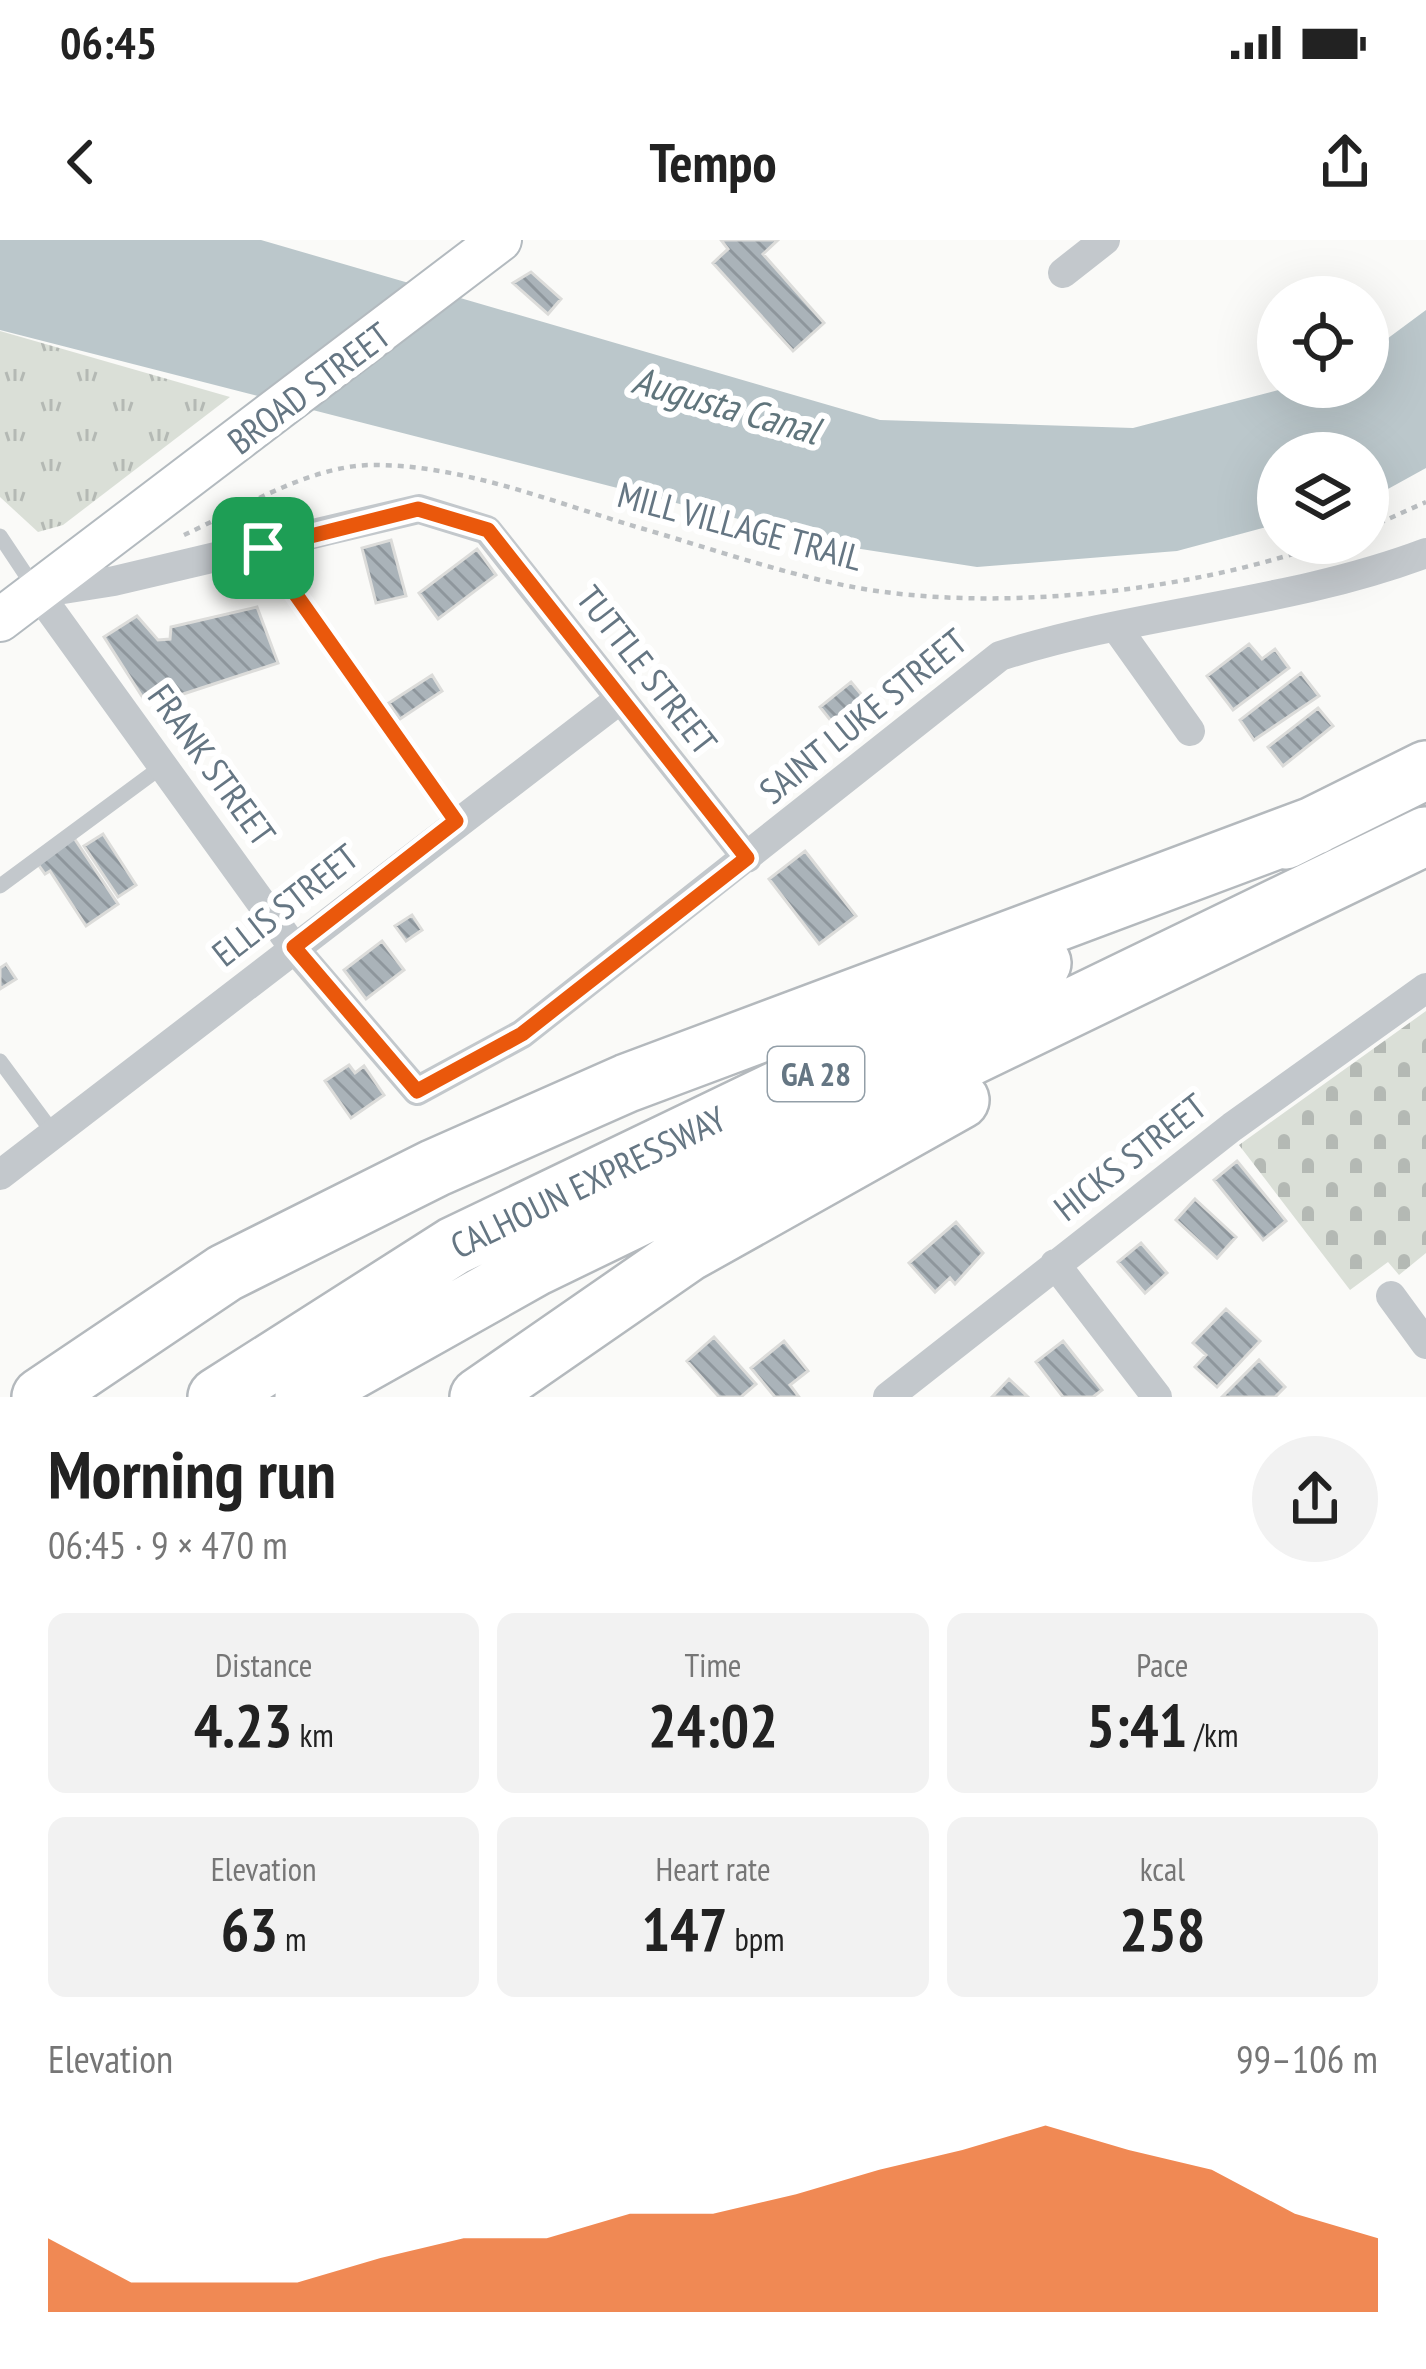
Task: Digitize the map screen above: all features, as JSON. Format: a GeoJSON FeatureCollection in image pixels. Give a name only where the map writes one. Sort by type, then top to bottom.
{"type":"FeatureCollection","features":[{"type":"Feature","properties":{"kind":"highway","name":"CALHOUN EXPRESSWAY"},"geometry":{"type":"LineString","coordinates":[[217,1397],[454,1246],[646,1149],[866,1052],[1426,770]]}},
{"type":"Feature","properties":{"kind":"highway"},"geometry":{"type":"LineString","coordinates":[[41,1397],[225,1273],[499,1139],[627,1082],[1316,825]]}},
{"type":"Feature","properties":{"kind":"highway","name":"CALHOUN EXPRESSWAY"},"geometry":{"type":"LineString","coordinates":[[304,1397],[537,1267],[1426,838]]}},
{"type":"Feature","properties":{"kind":"highway"},"geometry":{"type":"LineString","coordinates":[[479,1397],[687,1253],[1426,838]]}},
{"type":"Feature","properties":{"kind":"main road","name":"BROAD STREET"},"geometry":{"type":"LineString","coordinates":[[0,620],[500,240]]}},
{"type":"Feature","properties":{"kind":"street"},"geometry":{"type":"LineString","coordinates":[[1063,273],[1105,240]]}},
{"type":"Feature","properties":{"kind":"street","name":"TUTTLE STREET"},"geometry":{"type":"LineString","coordinates":[[263,548],[418,509],[488,530],[747,858]]}},
{"type":"Feature","properties":{"kind":"street"},"geometry":{"type":"LineString","coordinates":[[38,592],[263,548]]}},
{"type":"Feature","properties":{"kind":"street","name":"SAINT LUKE STREET"},"geometry":{"type":"LineString","coordinates":[[417,1091],[522,1034],[1000,656],[1116,627],[1290,594],[1426,553]]}},
{"type":"Feature","properties":{"kind":"street","name":"FRANK STREET"},"geometry":{"type":"LineString","coordinates":[[38,592],[294,947],[417,1091]]}},
{"type":"Feature","properties":{"kind":"street"},"geometry":{"type":"LineString","coordinates":[[1116,627],[1190,731]]}},
{"type":"Feature","properties":{"kind":"street","name":"ELLIS STREET"},"geometry":{"type":"LineString","coordinates":[[0,1175],[620,699]]}},
{"type":"Feature","properties":{"kind":"street","name":"HICKS STREET"},"geometry":{"type":"LineString","coordinates":[[888,1397],[1054,1264],[1426,988]]}},
{"type":"Feature","properties":{"kind":"street"},"geometry":{"type":"LineString","coordinates":[[1054,1264],[1157,1397]]}},
{"type":"Feature","properties":{"kind":"street"},"geometry":{"type":"LineString","coordinates":[[1391,1296],[1426,1345]]}},
{"type":"Feature","properties":{"kind":"lane"},"geometry":{"type":"LineString","coordinates":[[0,536],[38,592]]}},
{"type":"Feature","properties":{"kind":"lane"},"geometry":{"type":"LineString","coordinates":[[263,548],[456,821]]}},
{"type":"Feature","properties":{"kind":"lane"},"geometry":{"type":"LineString","coordinates":[[0,886],[164,765]]}},
{"type":"Feature","properties":{"kind":"lane"},"geometry":{"type":"LineString","coordinates":[[0,1060],[54,1134]]}},
{"type":"Feature","properties":{"kind":"path","name":"MILL VILLAGE TRAIL"},"geometry":{"type":"LineString","coordinates":[[177,538],[333,470],[371,465],[422,469],[502,488],[884,592],[1065,595],[1257,562]]}},
{"type":"Feature","properties":{"kind":"path"},"geometry":{"type":"LineString","coordinates":[[1389,519],[1426,502]]}},
{"type":"Feature","properties":{"kind":"green space"},"geometry":{"type":"Polygon","coordinates":[[[0,331],[230,397],[63,525],[38,532],[0,497],[0,331]]]}},
{"type":"Feature","properties":{"kind":"green space"},"geometry":{"type":"Polygon","coordinates":[[[1426,1011],[1426,1253],[1399,1275],[1388,1262],[1350,1290],[1239,1145],[1426,1011]]]}},
{"type":"Feature","properties":{"kind":"water","name":"Augusta Canal"},"geometry":{"type":"Polygon","coordinates":[[[0,240],[261,240],[880,420],[1133,428],[1257,396],[1257,408],[1389,408],[1389,337],[1426,310],[1426,468],[1389,488],[1389,432],[1257,432],[1257,530],[1177,551],[977,567],[848,547],[0,330],[0,240]]]}},
{"type":"Feature","properties":{"kind":"building"},"geometry":{"type":"Polygon","coordinates":[[[721,240],[778,240],[763,254],[824,323],[793,351],[713,263],[728,249],[721,240]]]}},
{"type":"Feature","properties":{"kind":"building"},"geometry":{"type":"Polygon","coordinates":[[[531,272],[561,299],[548,314],[513,283],[531,272]]]}},
{"type":"Feature","properties":{"kind":"building"},"geometry":{"type":"Polygon","coordinates":[[[391,540],[406,596],[376,603],[362,548],[391,540]]]}},
{"type":"Feature","properties":{"kind":"building"},"geometry":{"type":"Polygon","coordinates":[[[477,549],[496,575],[438,619],[419,593],[477,549]]]}},
{"type":"Feature","properties":{"kind":"building"},"geometry":{"type":"Polygon","coordinates":[[[257,607],[278,663],[177,696],[173,685],[145,701],[104,637],[137,616],[158,640],[170,639],[171,627],[257,607]]]}},
{"type":"Feature","properties":{"kind":"building"},"geometry":{"type":"Polygon","coordinates":[[[1249,644],[1262,659],[1275,649],[1289,668],[1233,710],[1207,676],[1249,644]]]}},
{"type":"Feature","properties":{"kind":"building"},"geometry":{"type":"Polygon","coordinates":[[[1301,673],[1319,696],[1254,740],[1240,720],[1301,673]]]}},
{"type":"Feature","properties":{"kind":"building"},"geometry":{"type":"Polygon","coordinates":[[[432,675],[442,691],[400,719],[389,703],[432,675]]]}},
{"type":"Feature","properties":{"kind":"building"},"geometry":{"type":"Polygon","coordinates":[[[851,682],[875,711],[843,736],[820,707],[851,682]]]}},
{"type":"Feature","properties":{"kind":"building"},"geometry":{"type":"Polygon","coordinates":[[[1318,708],[1333,726],[1283,766],[1268,747],[1318,708]]]}},
{"type":"Feature","properties":{"kind":"building"},"geometry":{"type":"Polygon","coordinates":[[[103,834],[136,885],[118,897],[84,846],[103,834]]]}},
{"type":"Feature","properties":{"kind":"building"},"geometry":{"type":"Polygon","coordinates":[[[72,835],[118,904],[86,926],[50,871],[45,874],[35,860],[72,835]]]}},
{"type":"Feature","properties":{"kind":"building"},"geometry":{"type":"Polygon","coordinates":[[[805,851],[856,916],[819,944],[769,879],[805,851]]]}},
{"type":"Feature","properties":{"kind":"building"},"geometry":{"type":"Polygon","coordinates":[[[412,915],[422,930],[406,941],[395,926],[412,915]]]}},
{"type":"Feature","properties":{"kind":"building"},"geometry":{"type":"Polygon","coordinates":[[[382,941],[404,970],[366,999],[344,970],[382,941]]]}},
{"type":"Feature","properties":{"kind":"building"},"geometry":{"type":"Polygon","coordinates":[[[6,964],[16,979],[0,989],[0,968],[6,964]]]}},
{"type":"Feature","properties":{"kind":"building"},"geometry":{"type":"Polygon","coordinates":[[[349,1065],[355,1073],[364,1066],[384,1095],[351,1118],[325,1081],[349,1065]]]}},
{"type":"Feature","properties":{"kind":"building"},"geometry":{"type":"Polygon","coordinates":[[[1237,1161],[1286,1221],[1263,1240],[1214,1180],[1237,1161]]]}},
{"type":"Feature","properties":{"kind":"building"},"geometry":{"type":"Polygon","coordinates":[[[1195,1199],[1236,1237],[1217,1258],[1176,1220],[1195,1199]]]}},
{"type":"Feature","properties":{"kind":"building"},"geometry":{"type":"Polygon","coordinates":[[[956,1222],[983,1253],[955,1284],[950,1278],[935,1292],[909,1263],[956,1222]]]}},
{"type":"Feature","properties":{"kind":"building"},"geometry":{"type":"Polygon","coordinates":[[[1141,1243],[1167,1273],[1145,1293],[1118,1262],[1141,1243]]]}},
{"type":"Feature","properties":{"kind":"building"},"geometry":{"type":"Polygon","coordinates":[[[1226,1309],[1260,1341],[1217,1387],[1195,1367],[1206,1355],[1193,1343],[1226,1309]]]}},
{"type":"Feature","properties":{"kind":"building"},"geometry":{"type":"Polygon","coordinates":[[[714,1337],[756,1384],[741,1397],[719,1397],[687,1361],[714,1337]]]}},
{"type":"Feature","properties":{"kind":"building"},"geometry":{"type":"Polygon","coordinates":[[[784,1341],[808,1371],[790,1385],[799,1397],[775,1397],[751,1368],[784,1341]]]}},
{"type":"Feature","properties":{"kind":"building"},"geometry":{"type":"Polygon","coordinates":[[[1063,1341],[1102,1390],[1093,1397],[1063,1397],[1036,1362],[1063,1341]]]}},
{"type":"Feature","properties":{"kind":"building"},"geometry":{"type":"Polygon","coordinates":[[[1259,1360],[1285,1387],[1275,1397],[1222,1397],[1259,1360]]]}},
{"type":"Feature","properties":{"kind":"building"},"geometry":{"type":"Polygon","coordinates":[[[1009,1379],[1028,1397],[992,1397],[1009,1379]]]}},
{"type":"Feature","properties":{"kind":"route"},"geometry":{"type":"LineString","coordinates":[[418,509],[488,530],[747,858],[522,1034],[417,1091],[294,947],[456,821],[263,548],[418,509]]}}]}
